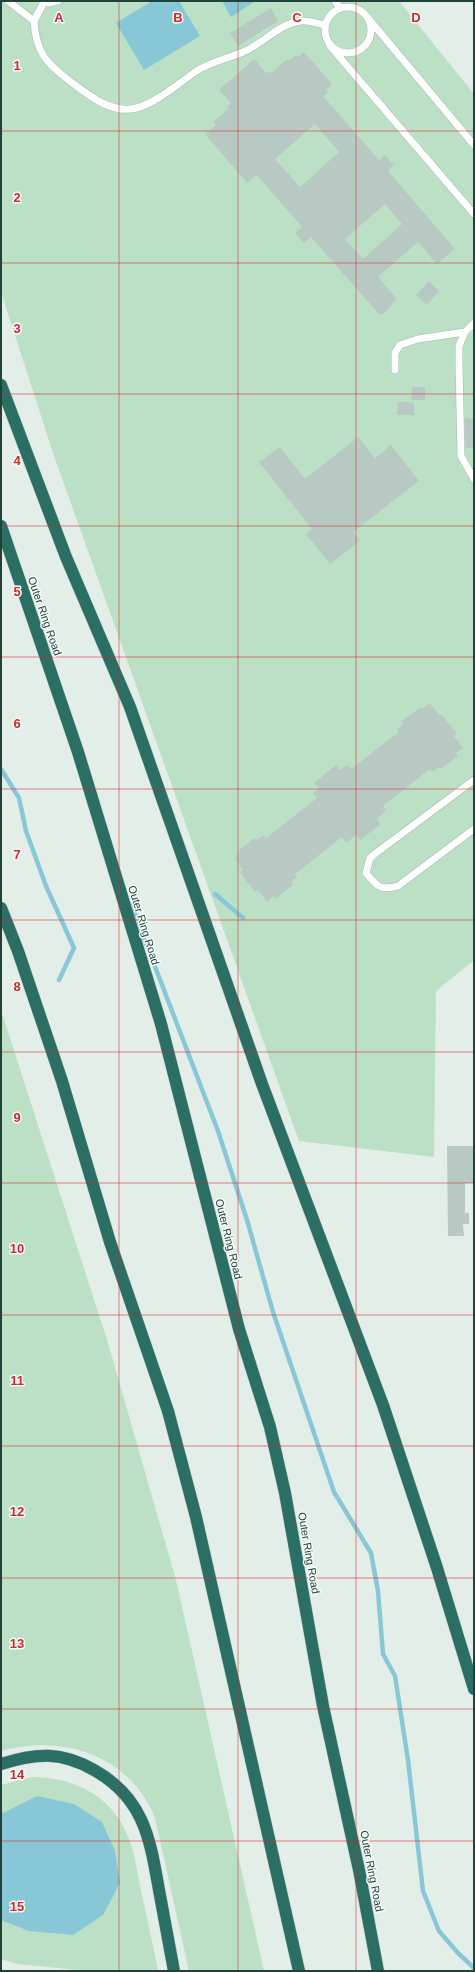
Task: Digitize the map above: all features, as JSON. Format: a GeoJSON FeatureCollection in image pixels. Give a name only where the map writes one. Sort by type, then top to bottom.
{"type":"FeatureCollection","features":[{"type":"Feature","properties":{"kind":"highway"},"geometry":{"type":"LineString","coordinates":[[1,385],[66,556],[130,707],[262,1084],[383,1406],[437,1568],[474,1689]]}},
{"type":"Feature","properties":{"kind":"highway","name":"Outer Ring Road"},"geometry":{"type":"LineString","coordinates":[[1,526],[78,752],[161,1024],[238,1329],[270,1427],[285,1494],[324,1706],[359,1870],[378,1971]]}},
{"type":"Feature","properties":{"kind":"highway"},"geometry":{"type":"LineString","coordinates":[[1,908],[18,951],[57,1067],[110,1242],[168,1411],[198,1525],[299,1971]]}},
{"type":"Feature","properties":{"kind":"highway"},"geometry":{"type":"LineString","coordinates":[[1,1764],[26,1756],[54,1755],[81,1762],[104,1776],[125,1793],[140,1816],[150,1842],[174,1971]]}},
{"type":"Feature","properties":{"kind":"lane"},"geometry":{"type":"LineString","coordinates":[[8,1],[34,20]]}},
{"type":"Feature","properties":{"kind":"lane"},"geometry":{"type":"LineString","coordinates":[[58,1],[52,3],[43,1],[34,20],[35,37],[39,49],[45,60],[56,70],[104,105],[116,109],[129,110],[142,108],[200,69],[244,52],[287,24],[302,21],[325,25]]}},
{"type":"Feature","properties":{"kind":"lane"},"geometry":{"type":"LineString","coordinates":[[335,1],[340,8]]}},
{"type":"Feature","properties":{"kind":"lane"},"geometry":{"type":"LineString","coordinates":[[474,145],[368,18],[355,8],[340,8],[328,18],[324,33],[330,46],[474,214]]}},
{"type":"Feature","properties":{"kind":"lane"},"geometry":{"type":"LineString","coordinates":[[330,46],[343,53],[358,51],[364,47],[371,33],[368,18]]}},
{"type":"Feature","properties":{"kind":"lane"},"geometry":{"type":"LineString","coordinates":[[474,323],[465,332],[459,346],[461,456],[474,479]]}},
{"type":"Feature","properties":{"kind":"lane"},"geometry":{"type":"LineString","coordinates":[[395,370],[395,353],[400,345],[418,339],[465,332]]}},
{"type":"Feature","properties":{"kind":"lane"},"geometry":{"type":"LineString","coordinates":[[474,780],[370,858],[366,873],[375,884],[381,888],[388,889],[398,886],[474,829]]}},
{"type":"Feature","properties":{"kind":"green space"},"geometry":{"type":"Polygon","coordinates":[[[1,1],[399,1],[474,94],[474,960],[436,991],[434,1157],[299,1141],[54,456],[1,292],[1,1]]]}},
{"type":"Feature","properties":{"kind":"green space"},"geometry":{"type":"Polygon","coordinates":[[[1,1010],[108,1343],[176,1580],[264,1971],[189,1971],[155,1818],[144,1796],[129,1779],[111,1765],[92,1754],[70,1748],[47,1745],[24,1746],[1,1751],[1,1010]]]}},
{"type":"Feature","properties":{"kind":"green space"},"geometry":{"type":"Polygon","coordinates":[[[32,1777],[61,1780],[88,1791],[100,1799],[120,1820],[130,1841],[134,1855],[158,1971],[88,1971],[17,1964],[1,1959],[1,1785],[32,1777]]]}},
{"type":"Feature","properties":{"kind":"water"},"geometry":{"type":"Polygon","coordinates":[[[152,1],[179,1],[200,36],[144,70],[116,23],[152,1]]]}},
{"type":"Feature","properties":{"kind":"water"},"geometry":{"type":"Polygon","coordinates":[[[222,1],[254,1],[254,2],[231,17],[222,1]]]}},
{"type":"Feature","properties":{"kind":"water"},"geometry":{"type":"Polygon","coordinates":[[[37,1796],[74,1804],[102,1822],[115,1851],[120,1883],[103,1915],[73,1935],[29,1931],[1,1920],[1,1814],[37,1796]]]}},
{"type":"Feature","properties":{"kind":"building"},"geometry":{"type":"Polygon","coordinates":[[[271,8],[278,21],[238,46],[230,33],[271,8]]]}},
{"type":"Feature","properties":{"kind":"building"},"geometry":{"type":"Polygon","coordinates":[[[304,52],[332,84],[326,90],[328,92],[323,96],[379,160],[385,155],[394,165],[388,171],[454,248],[454,250],[437,264],[418,242],[378,277],[397,299],[382,315],[380,313],[379,314],[311,237],[304,243],[295,233],[302,227],[257,175],[247,183],[205,134],[216,125],[213,122],[229,108],[227,107],[231,103],[219,90],[254,59],[266,73],[269,71],[271,73],[287,59],[289,61],[296,55],[298,57],[304,52]],[[315,124],[275,159],[300,187],[339,152],[315,124]],[[385,204],[345,239],[363,259],[402,224],[385,204]]]}},
{"type":"Feature","properties":{"kind":"building"},"geometry":{"type":"Polygon","coordinates":[[[429,281],[439,291],[427,305],[416,295],[429,281]]]}},
{"type":"Feature","properties":{"kind":"building"},"geometry":{"type":"Polygon","coordinates":[[[412,387],[425,387],[425,400],[411,400],[412,387]]]}},
{"type":"Feature","properties":{"kind":"building"},"geometry":{"type":"Polygon","coordinates":[[[398,402],[414,403],[414,415],[397,415],[398,402]]]}},
{"type":"Feature","properties":{"kind":"building"},"geometry":{"type":"Polygon","coordinates":[[[465,418],[474,419],[474,448],[466,448],[465,418]]]}},
{"type":"Feature","properties":{"kind":"building"},"geometry":{"type":"Polygon","coordinates":[[[358,437],[375,458],[391,445],[419,481],[353,532],[360,541],[330,564],[306,534],[312,529],[259,462],[280,447],[305,479],[358,437]]]}},
{"type":"Feature","properties":{"kind":"building"},"geometry":{"type":"Polygon","coordinates":[[[430,703],[457,734],[454,736],[463,748],[456,753],[458,756],[441,769],[439,767],[432,772],[430,769],[383,806],[386,811],[376,819],[381,824],[360,840],[356,835],[346,843],[342,837],[295,874],[297,877],[291,882],[293,885],[275,899],[274,896],[267,902],[258,890],[255,892],[240,872],[243,870],[234,858],[240,852],[239,850],[255,838],[257,840],[264,835],[266,838],[317,798],[313,793],[319,788],[314,783],[336,765],[340,770],[347,765],[351,769],[399,732],[397,729],[404,723],[402,721],[421,707],[422,709],[430,703]]]}},
{"type":"Feature","properties":{"kind":"building"},"geometry":{"type":"Polygon","coordinates":[[[447,1146],[474,1146],[474,1183],[465,1183],[465,1213],[469,1213],[469,1224],[463,1224],[464,1236],[448,1236],[447,1146]]]}},
{"type":"Feature","properties":{"kind":"waterway"},"geometry":{"type":"LineString","coordinates":[[1,769],[19,798],[26,831],[46,886],[74,948],[59,980]]}},
{"type":"Feature","properties":{"kind":"waterway"},"geometry":{"type":"LineString","coordinates":[[215,894],[243,918]]}},
{"type":"Feature","properties":{"kind":"waterway"},"geometry":{"type":"LineString","coordinates":[[131,904],[218,1131],[247,1220],[273,1312],[334,1492],[371,1553],[378,1591],[383,1654],[395,1676],[408,1760],[423,1891],[439,1931],[458,1953],[474,1968]]}}]}
